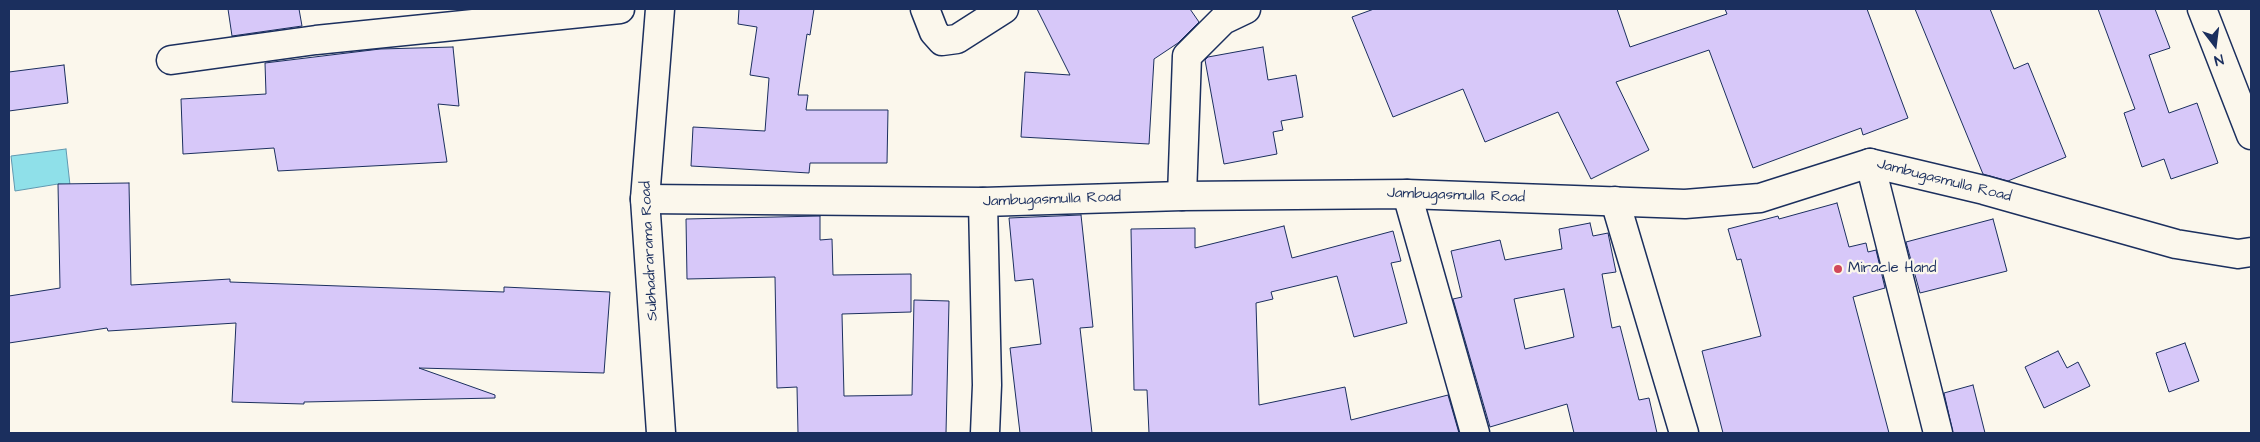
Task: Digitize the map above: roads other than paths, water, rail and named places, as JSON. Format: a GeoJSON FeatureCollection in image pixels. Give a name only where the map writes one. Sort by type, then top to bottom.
{"type":"FeatureCollection","features":[{"type":"Feature","properties":{"kind":"street"},"geometry":{"type":"LineString","coordinates":[[171,60],[316,40],[620,9]]}},
{"type":"Feature","properties":{"kind":"street","name":"Subhadrarama Road"},"geometry":{"type":"LineString","coordinates":[[660,9],[645,199],[662,433]]}},
{"type":"Feature","properties":{"kind":"street"},"geometry":{"type":"LineString","coordinates":[[925,9],[934,32],[942,40],[957,39],[1004,9]]}},
{"type":"Feature","properties":{"kind":"street"},"geometry":{"type":"LineString","coordinates":[[1182,196],[1188,56],[1223,20],[1246,9]]}},
{"type":"Feature","properties":{"kind":"street"},"geometry":{"type":"LineString","coordinates":[[2202,9],[2251,135]]}},
{"type":"Feature","properties":{"kind":"street"},"geometry":{"type":"LineString","coordinates":[[1870,163],[1938,433]]}},
{"type":"Feature","properties":{"kind":"street","name":"Jambugasmulla Road"},"geometry":{"type":"LineString","coordinates":[[645,199],[984,202],[1182,196],[1407,194],[1685,204],[1760,198],[1870,163],[1984,190],[2176,244],[2238,254],[2251,252]]}},
{"type":"Feature","properties":{"kind":"street"},"geometry":{"type":"LineString","coordinates":[[1407,194],[1475,433]]}},
{"type":"Feature","properties":{"kind":"street"},"geometry":{"type":"LineString","coordinates":[[1615,201],[1684,433]]}},
{"type":"Feature","properties":{"kind":"street"},"geometry":{"type":"LineString","coordinates":[[984,202],[987,385],[985,433]]}},
{"type":"Feature","properties":{"kind":"water"},"geometry":{"type":"Polygon","coordinates":[[[66,149],[70,185],[58,184],[15,191],[11,156],[66,149]]]}},
{"type":"Feature","properties":{"kind":"place","name":"Miracle Hand"},"geometry":{"type":"Point","coordinates":[1838,269]}}]}
